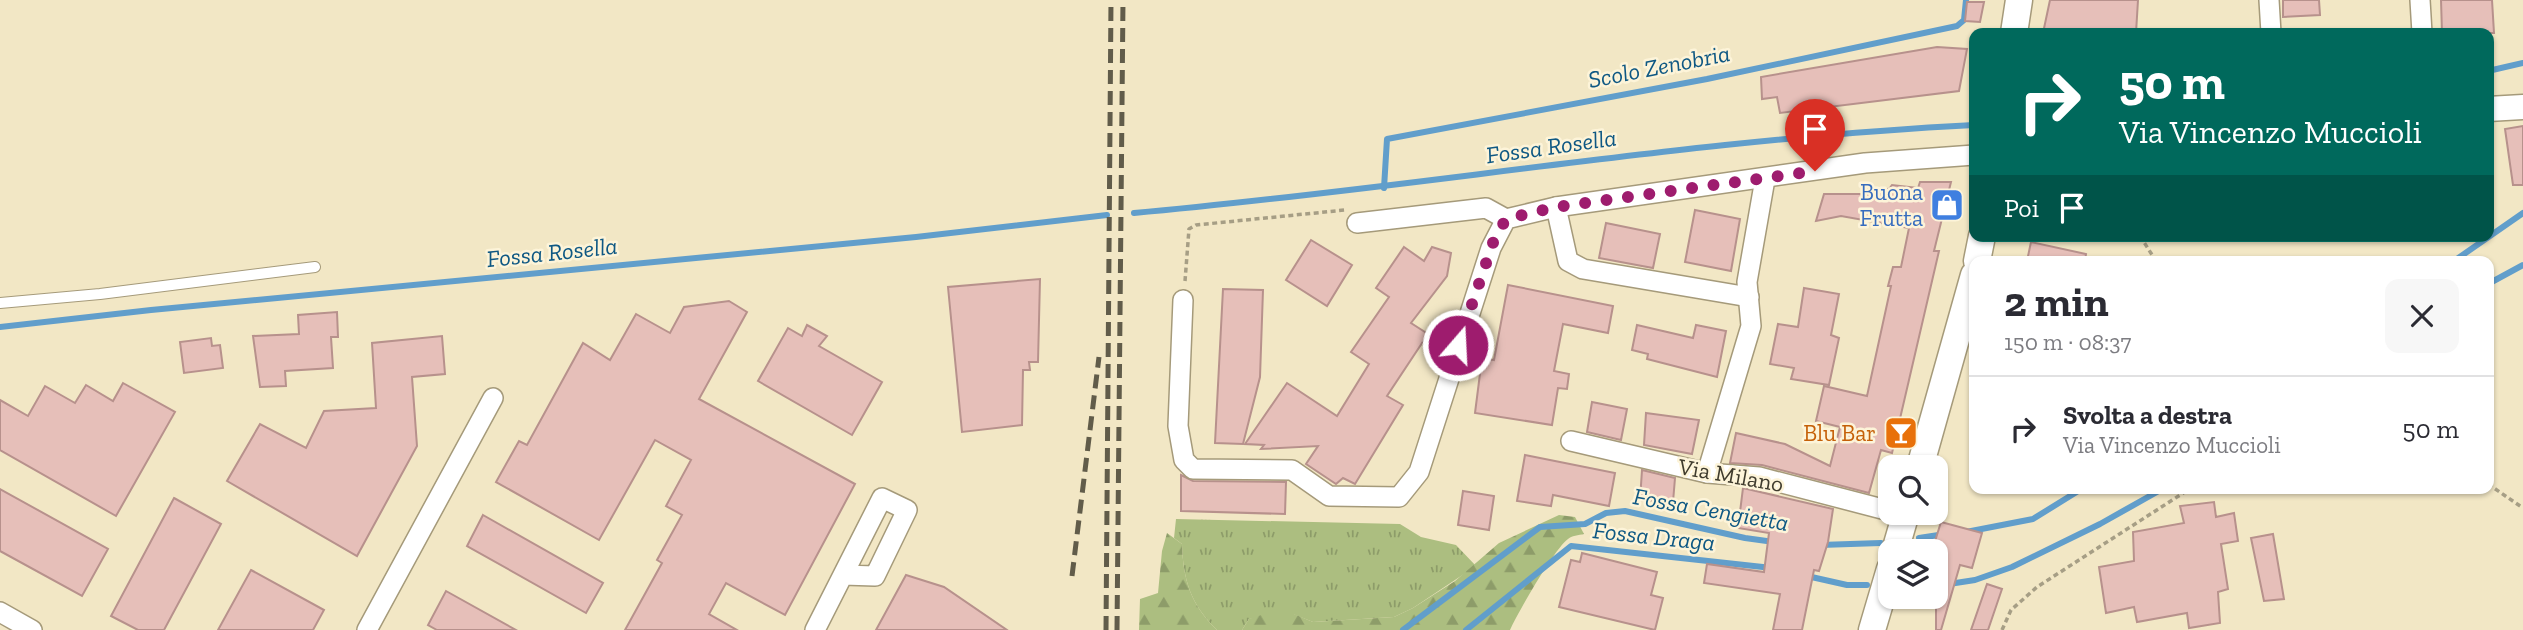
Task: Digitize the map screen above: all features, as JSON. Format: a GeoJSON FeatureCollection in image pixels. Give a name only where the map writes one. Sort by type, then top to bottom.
{"type":"FeatureCollection","features":[{"type":"Feature","properties":{"kind":"main road"},"geometry":{"type":"LineString","coordinates":[[2015,28],[2019,0]]}},
{"type":"Feature","properties":{"kind":"main road"},"geometry":{"type":"LineString","coordinates":[[1923,455],[1969,293]]}},
{"type":"Feature","properties":{"kind":"main road"},"geometry":{"type":"LineString","coordinates":[[1872,630],[1878,609]]}},
{"type":"Feature","properties":{"kind":"street"},"geometry":{"type":"LineString","coordinates":[[2269,0],[2271,28]]}},
{"type":"Feature","properties":{"kind":"street"},"geometry":{"type":"LineString","coordinates":[[2420,0],[2422,28]]}},
{"type":"Feature","properties":{"kind":"street"},"geometry":{"type":"LineString","coordinates":[[2494,109],[2523,107]]}},
{"type":"Feature","properties":{"kind":"street"},"geometry":{"type":"LineString","coordinates":[[1357,223],[1486,208],[1506,219],[1556,207],[1865,163],[1969,155]]}},
{"type":"Feature","properties":{"kind":"street"},"geometry":{"type":"LineString","coordinates":[[1707,473],[1751,326],[1747,282],[1765,179]]}},
{"type":"Feature","properties":{"kind":"street"},"geometry":{"type":"LineString","coordinates":[[1556,207],[1568,261],[1583,269],[1749,298]]}},
{"type":"Feature","properties":{"kind":"street"},"geometry":{"type":"LineString","coordinates":[[1183,300],[1178,426],[1184,460],[1193,469],[1292,470],[1329,496],[1399,497],[1419,472],[1487,261],[1506,219]]}},
{"type":"Feature","properties":{"kind":"street"},"geometry":{"type":"LineString","coordinates":[[367,630],[492,398]]}},
{"type":"Feature","properties":{"kind":"street","name":"Via Milano"},"geometry":{"type":"LineString","coordinates":[[1572,442],[1707,473],[1759,477],[1878,508]]}},
{"type":"Feature","properties":{"kind":"street"},"geometry":{"type":"LineString","coordinates":[[815,630],[843,575]]}},
{"type":"Feature","properties":{"kind":"street"},"geometry":{"type":"LineString","coordinates":[[0,612],[32,630]]}},
{"type":"Feature","properties":{"kind":"lane"},"geometry":{"type":"LineString","coordinates":[[0,303],[100,294],[315,267]]}},
{"type":"Feature","properties":{"kind":"path"},"geometry":{"type":"LineString","coordinates":[[1183,300],[1189,229],[1196,225],[1353,209],[1357,223]]}},
{"type":"Feature","properties":{"kind":"path"},"geometry":{"type":"LineString","coordinates":[[2494,488],[2523,508]]}},
{"type":"Feature","properties":{"kind":"path"},"geometry":{"type":"LineString","coordinates":[[2002,630],[2011,610],[2037,587],[2182,494]]}},
{"type":"Feature","properties":{"kind":"green space"},"geometry":{"type":"Polygon","coordinates":[[[1559,515],[1575,517],[1584,534],[1568,539],[1554,555],[1510,630],[1242,630],[1249,619],[1270,612],[1294,614],[1313,622],[1394,617],[1455,581],[1499,543],[1559,515]]]}},
{"type":"Feature","properties":{"kind":"green space"},"geometry":{"type":"Polygon","coordinates":[[[1176,519],[1400,524],[1421,537],[1456,545],[1476,566],[1413,608],[1394,617],[1313,622],[1293,614],[1249,619],[1242,630],[1217,630],[1201,611],[1190,591],[1184,569],[1182,544],[1174,538],[1176,519]]]}},
{"type":"Feature","properties":{"kind":"green space"},"geometry":{"type":"Polygon","coordinates":[[[1167,533],[1182,544],[1184,569],[1190,591],[1201,611],[1217,630],[1139,630],[1140,599],[1158,593],[1162,551],[1167,533]]]}},
{"type":"Feature","properties":{"kind":"building"},"geometry":{"type":"Polygon","coordinates":[[[2050,0],[2138,0],[2136,28],[2044,28],[2050,0]]]}},
{"type":"Feature","properties":{"kind":"building"},"geometry":{"type":"Polygon","coordinates":[[[2283,0],[2319,0],[2320,15],[2283,17],[2283,0]]]}},
{"type":"Feature","properties":{"kind":"building"},"geometry":{"type":"Polygon","coordinates":[[[2441,0],[2492,0],[2494,28],[2442,28],[2441,0]]]}},
{"type":"Feature","properties":{"kind":"building"},"geometry":{"type":"Polygon","coordinates":[[[1967,2],[1984,2],[1980,22],[1965,21],[1967,2]]]}},
{"type":"Feature","properties":{"kind":"building"},"geometry":{"type":"Polygon","coordinates":[[[1937,47],[1967,49],[1959,91],[1780,113],[1777,97],[1762,99],[1761,77],[1937,47]]]}},
{"type":"Feature","properties":{"kind":"building"},"geometry":{"type":"Polygon","coordinates":[[[2523,126],[2523,185],[2513,185],[2505,129],[2523,126]]]}},
{"type":"Feature","properties":{"kind":"building"},"geometry":{"type":"Polygon","coordinates":[[[1920,182],[1951,182],[1934,251],[1939,251],[1892,453],[1881,450],[1878,455],[1869,493],[1762,465],[1730,463],[1736,433],[1785,444],[1830,466],[1840,427],[1816,421],[1824,386],[1867,396],[1891,286],[1888,286],[1893,267],[1901,267],[1909,228],[1841,216],[1816,221],[1824,194],[1867,194],[1869,188],[1889,189],[1892,185],[1918,188],[1920,182]]]}},
{"type":"Feature","properties":{"kind":"building"},"geometry":{"type":"Polygon","coordinates":[[[1695,210],[1740,219],[1731,271],[1685,262],[1695,210]]]}},
{"type":"Feature","properties":{"kind":"building"},"geometry":{"type":"Polygon","coordinates":[[[1606,223],[1660,234],[1653,268],[1599,258],[1606,223]]]}},
{"type":"Feature","properties":{"kind":"building"},"geometry":{"type":"Polygon","coordinates":[[[1311,240],[1352,265],[1327,306],[1286,280],[1311,240]]]}},
{"type":"Feature","properties":{"kind":"building"},"geometry":{"type":"Polygon","coordinates":[[[2031,242],[2086,254],[2086,256],[2028,256],[2031,242]]]}},
{"type":"Feature","properties":{"kind":"building"},"geometry":{"type":"Polygon","coordinates":[[[1404,247],[1424,261],[1432,247],[1451,253],[1447,276],[1411,323],[1428,334],[1387,396],[1403,405],[1355,484],[1343,478],[1336,484],[1306,464],[1318,446],[1261,449],[1264,445],[1245,444],[1287,383],[1337,416],[1369,364],[1351,352],[1389,297],[1376,288],[1404,247]]]}},
{"type":"Feature","properties":{"kind":"building"},"geometry":{"type":"Polygon","coordinates":[[[1040,279],[1038,362],[1029,362],[1030,370],[1023,370],[1022,425],[962,432],[948,287],[1040,279]]]}},
{"type":"Feature","properties":{"kind":"building"},"geometry":{"type":"Polygon","coordinates":[[[1508,285],[1613,306],[1608,333],[1563,324],[1554,371],[1569,374],[1567,389],[1558,388],[1552,425],[1475,413],[1482,358],[1494,360],[1508,285]]]}},
{"type":"Feature","properties":{"kind":"building"},"geometry":{"type":"Polygon","coordinates":[[[1804,288],[1839,294],[1831,335],[1839,338],[1829,385],[1791,379],[1794,368],[1770,364],[1778,324],[1798,327],[1804,288]]]}},
{"type":"Feature","properties":{"kind":"building"},"geometry":{"type":"Polygon","coordinates":[[[1223,289],[1263,290],[1260,377],[1243,444],[1215,443],[1223,289]]]}},
{"type":"Feature","properties":{"kind":"building"},"geometry":{"type":"Polygon","coordinates":[[[729,301],[747,312],[699,399],[855,484],[785,615],[726,583],[709,614],[737,630],[625,630],[662,563],[657,560],[682,515],[666,506],[691,460],[655,440],[599,540],[496,482],[519,441],[527,445],[583,343],[610,360],[636,314],[670,333],[684,307],[729,301]]]}},
{"type":"Feature","properties":{"kind":"building"},"geometry":{"type":"Polygon","coordinates":[[[337,312],[338,337],[331,337],[333,368],[285,371],[286,386],[260,387],[253,336],[299,334],[298,315],[337,312]]]}},
{"type":"Feature","properties":{"kind":"building"},"geometry":{"type":"Polygon","coordinates":[[[807,325],[827,336],[819,346],[882,382],[852,435],[758,381],[788,328],[802,336],[807,325]]]}},
{"type":"Feature","properties":{"kind":"building"},"geometry":{"type":"Polygon","coordinates":[[[1637,325],[1693,338],[1696,325],[1726,331],[1717,377],[1647,359],[1648,354],[1632,350],[1637,325]]]}},
{"type":"Feature","properties":{"kind":"building"},"geometry":{"type":"Polygon","coordinates":[[[442,336],[445,374],[412,377],[417,446],[357,556],[227,481],[260,424],[306,448],[324,411],[376,408],[372,343],[442,336]]]}},
{"type":"Feature","properties":{"kind":"building"},"geometry":{"type":"Polygon","coordinates":[[[211,338],[212,346],[220,345],[223,368],[184,373],[180,342],[211,338]]]}},
{"type":"Feature","properties":{"kind":"building"},"geometry":{"type":"Polygon","coordinates":[[[123,383],[175,412],[116,516],[0,450],[0,400],[28,416],[45,386],[75,403],[86,385],[113,401],[123,383]]]}},
{"type":"Feature","properties":{"kind":"building"},"geometry":{"type":"Polygon","coordinates":[[[1592,402],[1627,409],[1621,440],[1587,432],[1592,402]]]}},
{"type":"Feature","properties":{"kind":"building"},"geometry":{"type":"Polygon","coordinates":[[[1646,413],[1699,420],[1692,454],[1644,445],[1646,413]]]}},
{"type":"Feature","properties":{"kind":"building"},"geometry":{"type":"Polygon","coordinates":[[[1525,455],[1615,473],[1609,506],[1553,495],[1551,506],[1517,501],[1525,455]]]}},
{"type":"Feature","properties":{"kind":"building"},"geometry":{"type":"Polygon","coordinates":[[[1642,470],[1675,478],[1673,502],[1640,500],[1642,470]]]}},
{"type":"Feature","properties":{"kind":"building"},"geometry":{"type":"Polygon","coordinates":[[[1181,475],[1193,481],[1286,482],[1285,514],[1181,511],[1181,475]]]}},
{"type":"Feature","properties":{"kind":"building"},"geometry":{"type":"Polygon","coordinates":[[[1743,488],[1833,509],[1828,542],[1819,571],[1814,570],[1802,630],[1773,630],[1780,594],[1704,583],[1707,564],[1764,572],[1769,533],[1738,528],[1743,488]]]}},
{"type":"Feature","properties":{"kind":"building"},"geometry":{"type":"Polygon","coordinates":[[[0,489],[108,549],[82,596],[0,551],[0,489]]]}},
{"type":"Feature","properties":{"kind":"building"},"geometry":{"type":"Polygon","coordinates":[[[1463,491],[1494,496],[1489,530],[1458,525],[1463,491]]]}},
{"type":"Feature","properties":{"kind":"building"},"geometry":{"type":"Polygon","coordinates":[[[174,498],[221,524],[164,630],[138,630],[111,616],[174,498]]]}},
{"type":"Feature","properties":{"kind":"building"},"geometry":{"type":"Polygon","coordinates":[[[2214,502],[2216,517],[2234,513],[2238,541],[2221,544],[2228,589],[2218,592],[2220,623],[2189,628],[2187,613],[2137,622],[2134,607],[2106,613],[2099,567],[2134,561],[2133,532],[2184,523],[2180,506],[2214,502]]]}},
{"type":"Feature","properties":{"kind":"building"},"geometry":{"type":"Polygon","coordinates":[[[483,515],[603,583],[586,613],[467,546],[483,515]]]}},
{"type":"Feature","properties":{"kind":"building"},"geometry":{"type":"Polygon","coordinates":[[[1948,524],[1982,533],[1972,568],[1960,565],[1948,606],[1948,539],[1936,539],[1940,525],[1948,524]]]}},
{"type":"Feature","properties":{"kind":"building"},"geometry":{"type":"Polygon","coordinates":[[[2273,534],[2284,599],[2264,601],[2251,538],[2273,534]]]}},
{"type":"Feature","properties":{"kind":"building"},"geometry":{"type":"Polygon","coordinates":[[[1582,553],[1657,572],[1651,595],[1663,598],[1655,630],[1559,607],[1571,560],[1580,562],[1582,553]]]}},
{"type":"Feature","properties":{"kind":"building"},"geometry":{"type":"Polygon","coordinates":[[[251,570],[324,610],[313,630],[218,630],[251,570]]]}},
{"type":"Feature","properties":{"kind":"building"},"geometry":{"type":"Polygon","coordinates":[[[906,575],[944,587],[1007,630],[876,630],[906,575]]]}},
{"type":"Feature","properties":{"kind":"building"},"geometry":{"type":"Polygon","coordinates":[[[1987,584],[2002,589],[1988,630],[1971,630],[1987,584]]]}},
{"type":"Feature","properties":{"kind":"building"},"geometry":{"type":"Polygon","coordinates":[[[446,591],[516,630],[437,630],[428,625],[446,591]]]}},
{"type":"Feature","properties":{"kind":"building"},"geometry":{"type":"Polygon","coordinates":[[[1936,609],[1947,609],[1941,630],[1936,630],[1936,609]]]}},
{"type":"Feature","properties":{"kind":"waterway","name":"Scolo Zenobria"},"geometry":{"type":"LineString","coordinates":[[1384,188],[1387,139],[1707,79],[1957,26],[1964,20],[1966,0]]}},
{"type":"Feature","properties":{"kind":"waterway","name":"Fossa Rosella"},"geometry":{"type":"LineString","coordinates":[[2494,70],[2523,63]]}},
{"type":"Feature","properties":{"kind":"waterway","name":"Fossa Rosella"},"geometry":{"type":"LineString","coordinates":[[1134,213],[1344,191],[1659,152],[1969,125]]}},
{"type":"Feature","properties":{"kind":"waterway","name":"Fossa Cengietta"},"geometry":{"type":"LineString","coordinates":[[2494,233],[2523,213]]}},
{"type":"Feature","properties":{"kind":"waterway","name":"Fossa Rosella"},"geometry":{"type":"LineString","coordinates":[[0,327],[151,310],[916,237],[1107,215]]}},
{"type":"Feature","properties":{"kind":"waterway","name":"Fossa Cengietta"},"geometry":{"type":"LineString","coordinates":[[2461,256],[2481,242]]}},
{"type":"Feature","properties":{"kind":"waterway","name":"Fossa Draga"},"geometry":{"type":"LineString","coordinates":[[2494,281],[2523,265]]}},
{"type":"Feature","properties":{"kind":"waterway","name":"Fossa Cengietta"},"geometry":{"type":"LineString","coordinates":[[1966,532],[2033,519],[2073,494]]}},
{"type":"Feature","properties":{"kind":"waterway","name":"Fossa Draga"},"geometry":{"type":"LineString","coordinates":[[1948,584],[1975,580],[2012,567],[2100,524],[2153,494]]}},
{"type":"Feature","properties":{"kind":"waterway","name":"Fossa Cengietta"},"geometry":{"type":"LineString","coordinates":[[1403,630],[1540,527],[1585,524],[1606,513],[1625,511],[1774,542]]}},
{"type":"Feature","properties":{"kind":"waterway","name":"Fossa Cengietta"},"geometry":{"type":"LineString","coordinates":[[1919,538],[1945,534]]}},
{"type":"Feature","properties":{"kind":"waterway","name":"Fossa Cengietta"},"geometry":{"type":"LineString","coordinates":[[1820,545],[1878,543]]}},
{"type":"Feature","properties":{"kind":"waterway","name":"Fossa Draga"},"geometry":{"type":"LineString","coordinates":[[1466,630],[1571,546],[1772,568]]}},
{"type":"Feature","properties":{"kind":"waterway","name":"Fossa Draga"},"geometry":{"type":"LineString","coordinates":[[1807,576],[1847,585],[1867,585]]}},
{"type":"Feature","properties":{"kind":"railway"},"geometry":{"type":"LineString","coordinates":[[1106,630],[1111,0]]}},
{"type":"Feature","properties":{"kind":"railway"},"geometry":{"type":"LineString","coordinates":[[1117,630],[1123,0]]}},
{"type":"Feature","properties":{"kind":"railway"},"geometry":{"type":"LineString","coordinates":[[1072,576],[1099,357]]}},
{"type":"Feature","properties":{"kind":"place","name":"Buona Frutta"},"geometry":{"type":"Point","coordinates":[1947,205]}},
{"type":"Feature","properties":{"kind":"place","name":"Blu Bar"},"geometry":{"type":"Point","coordinates":[1901,433]}},
{"type":"Feature","properties":{"kind":"route"},"geometry":{"type":"LineString","coordinates":[[1458,345],[1494,240],[1506,219],[1556,207],[1815,171]]}}]}
